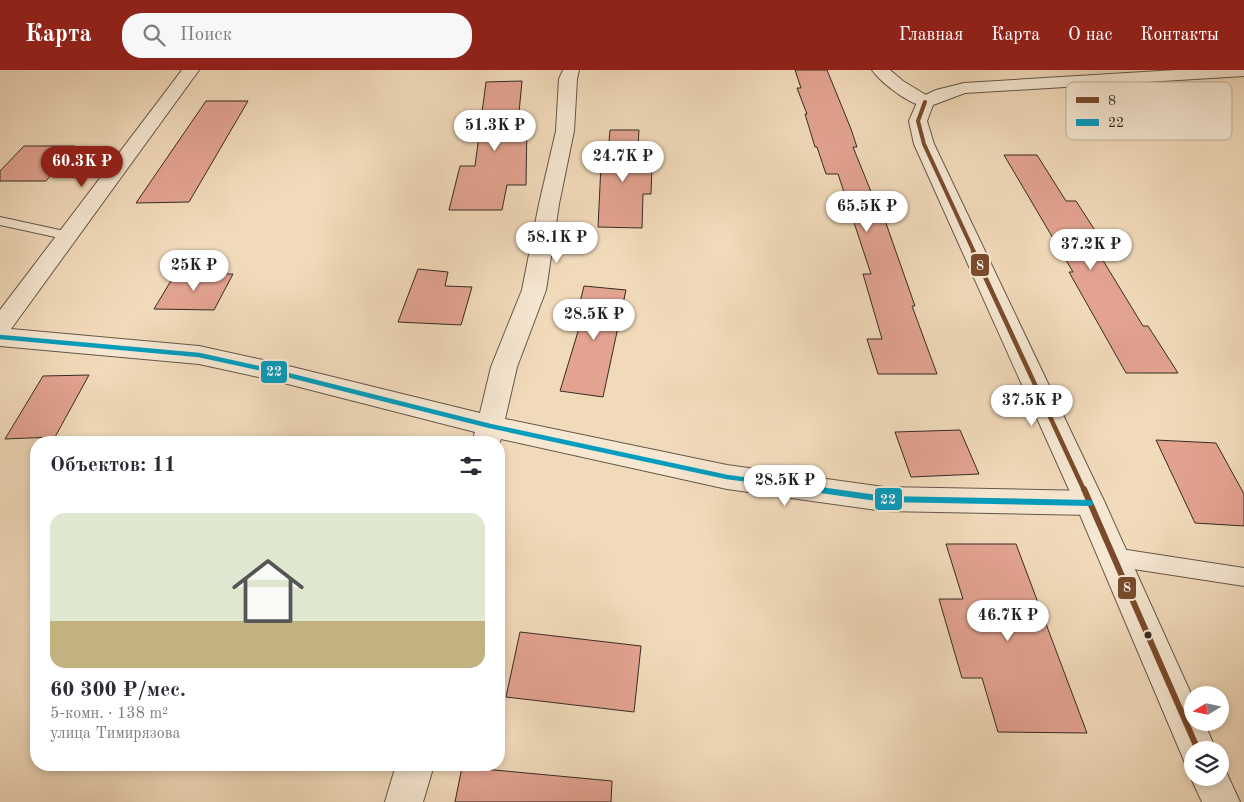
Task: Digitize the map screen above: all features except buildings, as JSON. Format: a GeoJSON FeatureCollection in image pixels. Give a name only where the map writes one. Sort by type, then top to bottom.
{"type":"FeatureCollection","features":[{"type":"Feature","properties":{"kind":"street"},"geometry":{"type":"LineString","coordinates":[[0,327],[191,70]]}},
{"type":"Feature","properties":{"kind":"street"},"geometry":{"type":"LineString","coordinates":[[0,337],[199,356],[272,370],[488,434],[504,367],[534,290],[549,204],[565,131],[570,70]]}},
{"type":"Feature","properties":{"kind":"street"},"geometry":{"type":"LineString","coordinates":[[880,70],[897,85],[925,102]]}},
{"type":"Feature","properties":{"kind":"street"},"geometry":{"type":"LineString","coordinates":[[1194,741],[1090,503],[924,144],[918,121],[925,102],[942,94],[987,86],[1244,71]]}},
{"type":"Feature","properties":{"kind":"street"},"geometry":{"type":"LineString","coordinates":[[505,437],[727,477],[884,499],[1090,503]]}},
{"type":"Feature","properties":{"kind":"street"},"geometry":{"type":"LineString","coordinates":[[404,802],[413,771]]}},
{"type":"Feature","properties":{"kind":"street"},"geometry":{"type":"LineString","coordinates":[[1213,786],[1220,802]]}},
{"type":"Feature","properties":{"kind":"lane"},"geometry":{"type":"LineString","coordinates":[[0,221],[69,236]]}},
{"type":"Feature","properties":{"kind":"lane"},"geometry":{"type":"LineString","coordinates":[[1114,557],[1244,577]]}},
{"type":"Feature","properties":{"kind":"transit line","name":"8"},"geometry":{"type":"LineString","coordinates":[[925,102],[918,121],[924,144],[1090,503],[1194,741]]}},
{"type":"Feature","properties":{"kind":"transit line","name":"22"},"geometry":{"type":"LineString","coordinates":[[0,337],[199,355],[272,371],[490,426],[727,477],[884,499],[1090,503]]}}]}
